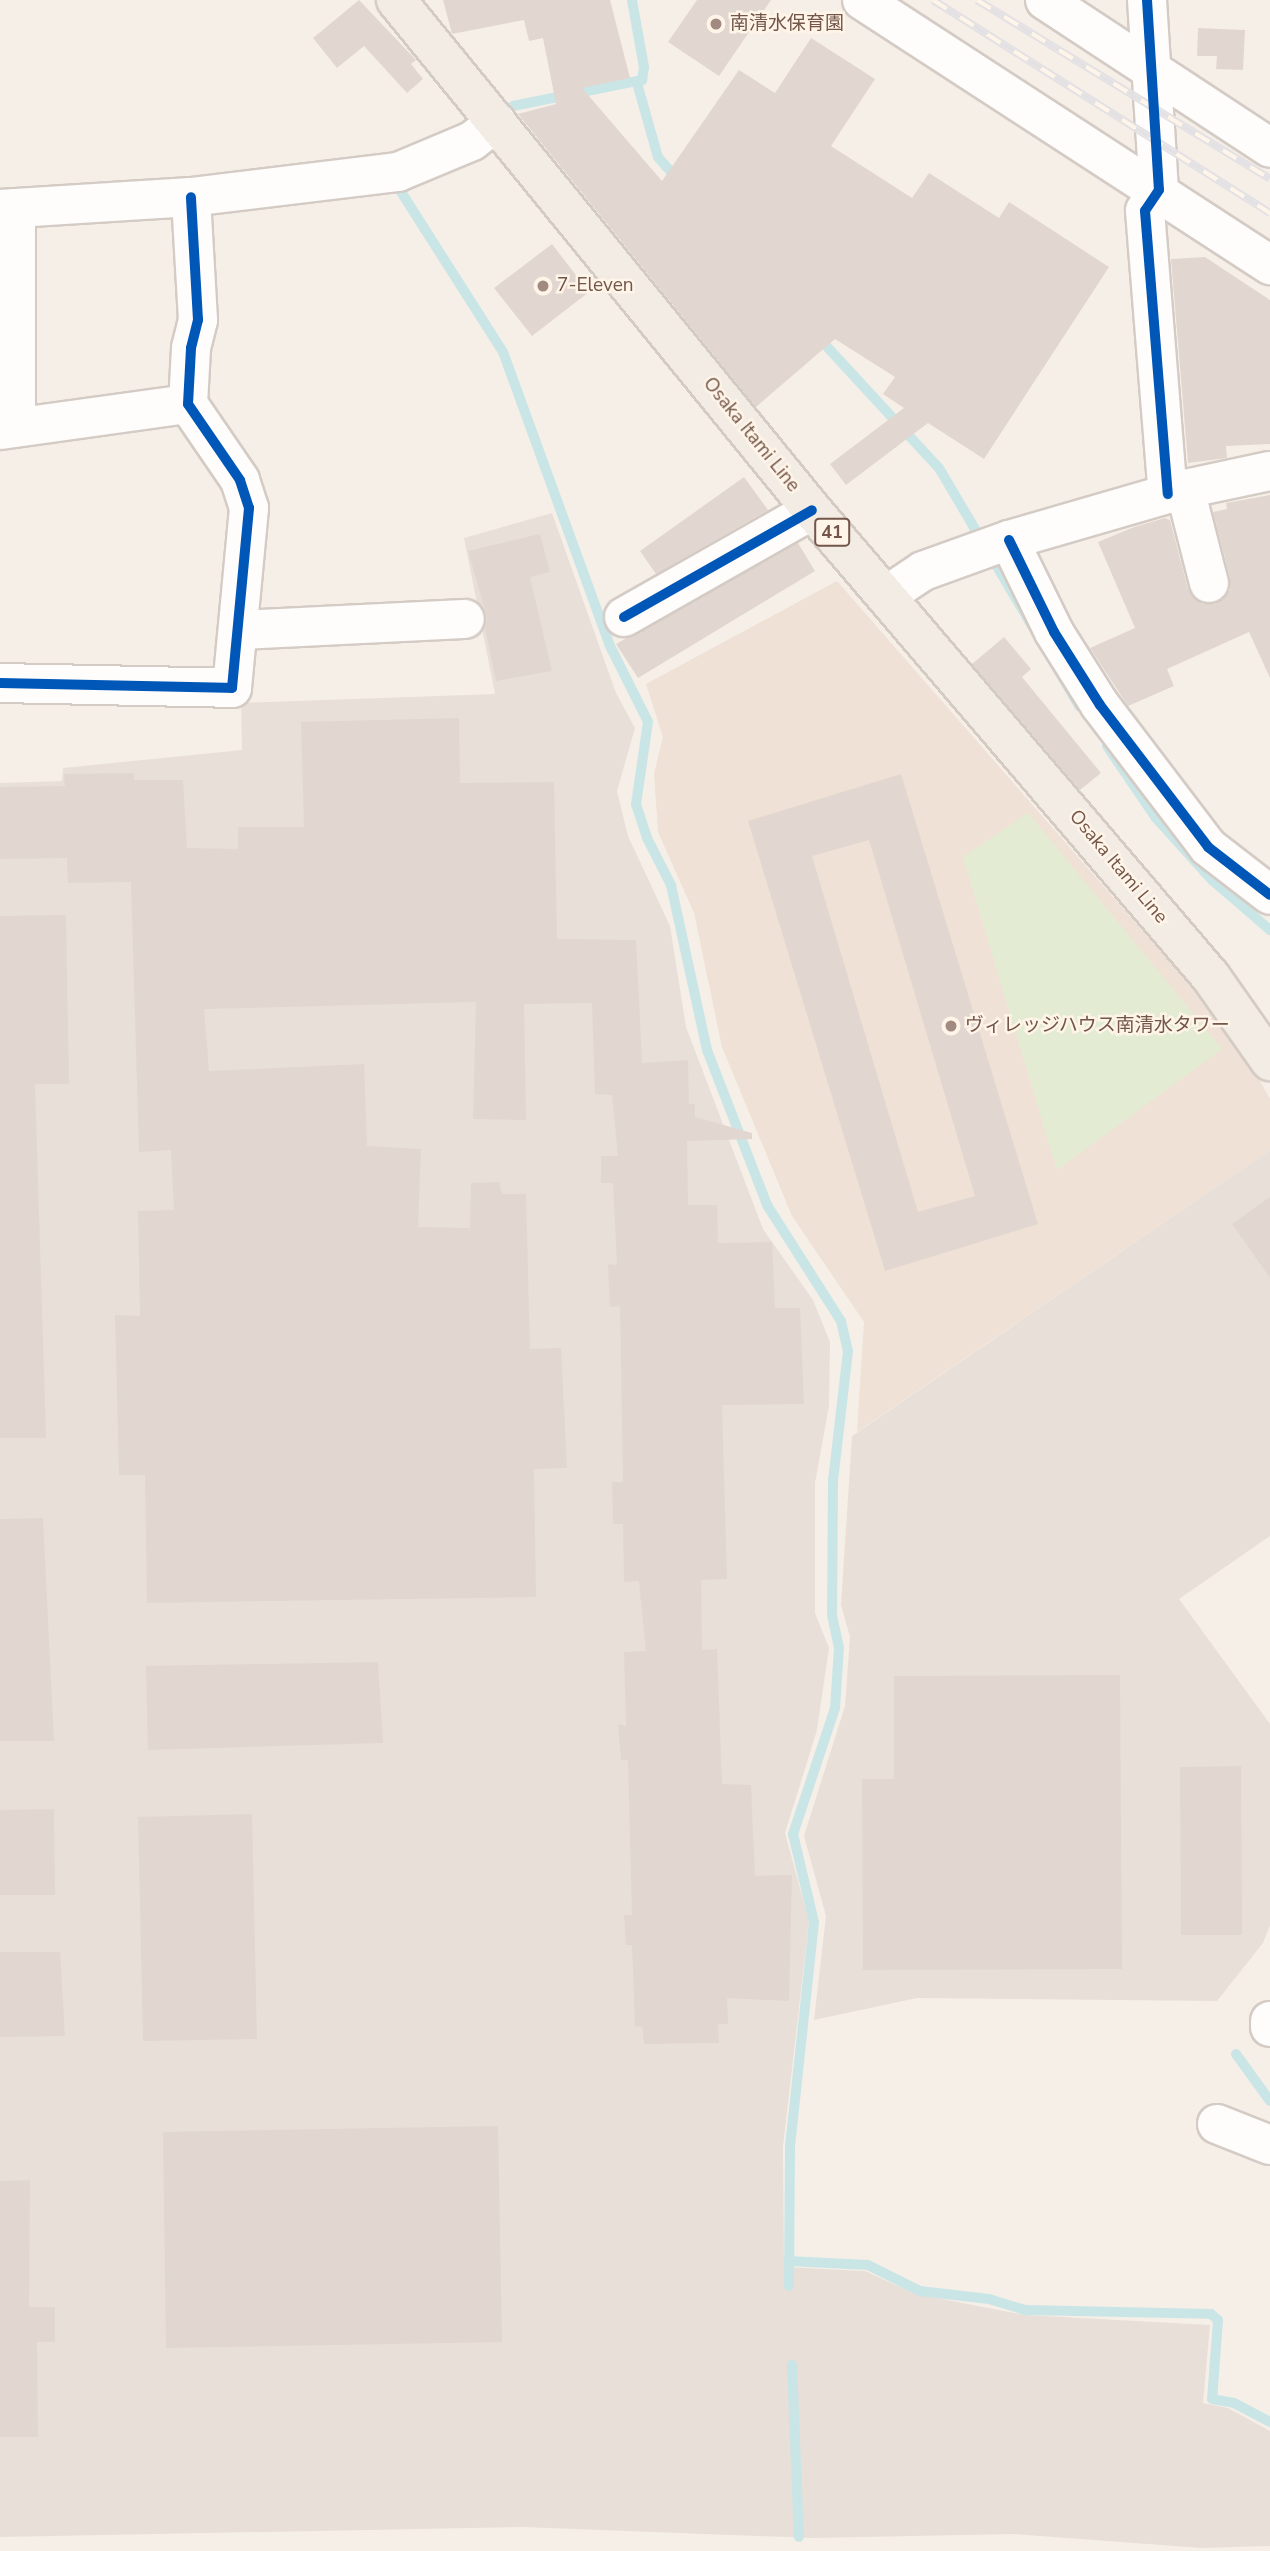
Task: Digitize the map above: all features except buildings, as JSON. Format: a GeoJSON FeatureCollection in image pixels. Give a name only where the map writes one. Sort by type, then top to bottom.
{"type":"FeatureCollection","features":[{"type":"Feature","properties":{"kind":"main road","name":"Osaka Itami Line"},"geometry":{"type":"LineString","coordinates":[[396,0],[813,510],[1211,978],[1270,1061]]}},
{"type":"Feature","properties":{"kind":"street"},"geometry":{"type":"LineString","coordinates":[[862,0],[1159,190],[1270,265]]}},
{"type":"Feature","properties":{"kind":"street"},"geometry":{"type":"LineString","coordinates":[[1045,0],[1149,65],[1270,148]]}},
{"type":"Feature","properties":{"kind":"street"},"geometry":{"type":"LineString","coordinates":[[1147,0],[1149,65],[1159,190],[1145,211],[1176,492],[1209,583]]}},
{"type":"Feature","properties":{"kind":"street"},"geometry":{"type":"LineString","coordinates":[[188,404],[8,427],[8,208],[191,197],[398,172],[472,141],[496,122]]}},
{"type":"Feature","properties":{"kind":"street"},"geometry":{"type":"LineString","coordinates":[[0,683],[232,688],[249,508],[240,480],[188,404],[191,348],[198,320],[191,197]]}},
{"type":"Feature","properties":{"kind":"street"},"geometry":{"type":"LineString","coordinates":[[887,595],[923,571],[1009,540],[1176,492],[1270,471]]}},
{"type":"Feature","properties":{"kind":"street"},"geometry":{"type":"LineString","coordinates":[[624,617],[813,510]]}},
{"type":"Feature","properties":{"kind":"street"},"geometry":{"type":"LineString","coordinates":[[1009,540],[1054,632],[1100,705],[1208,847],[1270,895]]}},
{"type":"Feature","properties":{"kind":"street"},"geometry":{"type":"LineString","coordinates":[[239,630],[465,619]]}},
{"type":"Feature","properties":{"kind":"street"},"geometry":{"type":"LineString","coordinates":[[1217,2124],[1270,2145]]}},
{"type":"Feature","properties":{"kind":"shaded area"},"geometry":{"type":"Polygon","coordinates":[[[552,513],[616,693],[635,728],[617,791],[628,836],[670,926],[686,1027],[763,1229],[813,1300],[830,1342],[829,1406],[815,1483],[815,1613],[829,1648],[817,1730],[785,1833],[809,1921],[783,2147],[784,2267],[865,2271],[916,2294],[1025,2315],[1210,2325],[1203,2403],[1228,2408],[1270,2431],[1270,2546],[1201,2548],[1014,2534],[812,2538],[523,2527],[0,2537],[0,783],[62,781],[63,768],[242,750],[241,703],[495,694],[464,538],[552,513]]]}},
{"type":"Feature","properties":{"kind":"shaded area"},"geometry":{"type":"Polygon","coordinates":[[[837,581],[1237,1039],[1270,1099],[1270,1150],[857,1432],[864,1322],[792,1216],[722,1047],[694,913],[658,832],[654,774],[663,737],[646,684],[837,581]]]}},
{"type":"Feature","properties":{"kind":"shaded area"},"geometry":{"type":"Polygon","coordinates":[[[1270,1150],[1270,1536],[1179,1599],[1270,1724],[1270,1925],[1263,1943],[1217,2001],[917,1998],[814,2020],[826,1916],[804,1836],[845,1706],[850,1637],[841,1605],[852,1436],[1270,1150]]]}},
{"type":"Feature","properties":{"kind":"green space"},"geometry":{"type":"Polygon","coordinates":[[[1028,813],[1222,1049],[1057,1170],[963,857],[1028,813]]]}},
{"type":"Feature","properties":{"kind":"waterway"},"geometry":{"type":"LineString","coordinates":[[513,106],[642,80],[644,67],[632,0]]}},
{"type":"Feature","properties":{"kind":"waterway"},"geometry":{"type":"LineString","coordinates":[[637,83],[658,157],[679,181]]}},
{"type":"Feature","properties":{"kind":"waterway"},"geometry":{"type":"LineString","coordinates":[[396,184],[503,352],[609,644],[648,722],[636,804],[647,838],[671,885],[707,1050],[767,1205],[841,1321],[848,1351],[833,1481],[832,1615],[839,1648],[835,1708],[793,1834],[814,1922],[790,2146],[789,2286]]}},
{"type":"Feature","properties":{"kind":"waterway"},"geometry":{"type":"LineString","coordinates":[[818,337],[939,468],[1080,707]]}},
{"type":"Feature","properties":{"kind":"waterway"},"geometry":{"type":"LineString","coordinates":[[1107,746],[1156,818],[1212,880],[1270,930]]}},
{"type":"Feature","properties":{"kind":"waterway"},"geometry":{"type":"LineString","coordinates":[[1236,2054],[1270,2101]]}},
{"type":"Feature","properties":{"kind":"waterway"},"geometry":{"type":"LineString","coordinates":[[788,2261],[868,2265],[920,2291],[989,2299],[1026,2310],[1211,2314],[1218,2320],[1212,2399],[1234,2403],[1270,2422]]}},
{"type":"Feature","properties":{"kind":"waterway"},"geometry":{"type":"LineString","coordinates":[[792,2365],[799,2537]]}},
{"type":"Feature","properties":{"kind":"railway"},"geometry":{"type":"LineString","coordinates":[[933,0],[1270,213]]}},
{"type":"Feature","properties":{"kind":"railway"},"geometry":{"type":"LineString","coordinates":[[977,0],[1270,179]]}},
{"type":"Feature","properties":{"kind":"cycle path"},"geometry":{"type":"LineString","coordinates":[[1147,0],[1159,190],[1145,211],[1168,494]]}},
{"type":"Feature","properties":{"kind":"cycle path"},"geometry":{"type":"LineString","coordinates":[[0,683],[232,688],[249,508],[240,480],[188,404],[191,348],[198,320],[191,197]]}},
{"type":"Feature","properties":{"kind":"cycle path"},"geometry":{"type":"LineString","coordinates":[[624,617],[812,510]]}},
{"type":"Feature","properties":{"kind":"cycle path"},"geometry":{"type":"LineString","coordinates":[[1009,540],[1054,632],[1100,705],[1208,847],[1270,895]]}},
{"type":"Feature","properties":{"kind":"place","name":"南清水保育園"},"geometry":{"type":"Point","coordinates":[716,24]}},
{"type":"Feature","properties":{"kind":"place","name":"7-Eleven"},"geometry":{"type":"Point","coordinates":[543,286]}},
{"type":"Feature","properties":{"kind":"place","name":"ヴィレッジハウス南清水タワー"},"geometry":{"type":"Point","coordinates":[951,1026]}}]}
